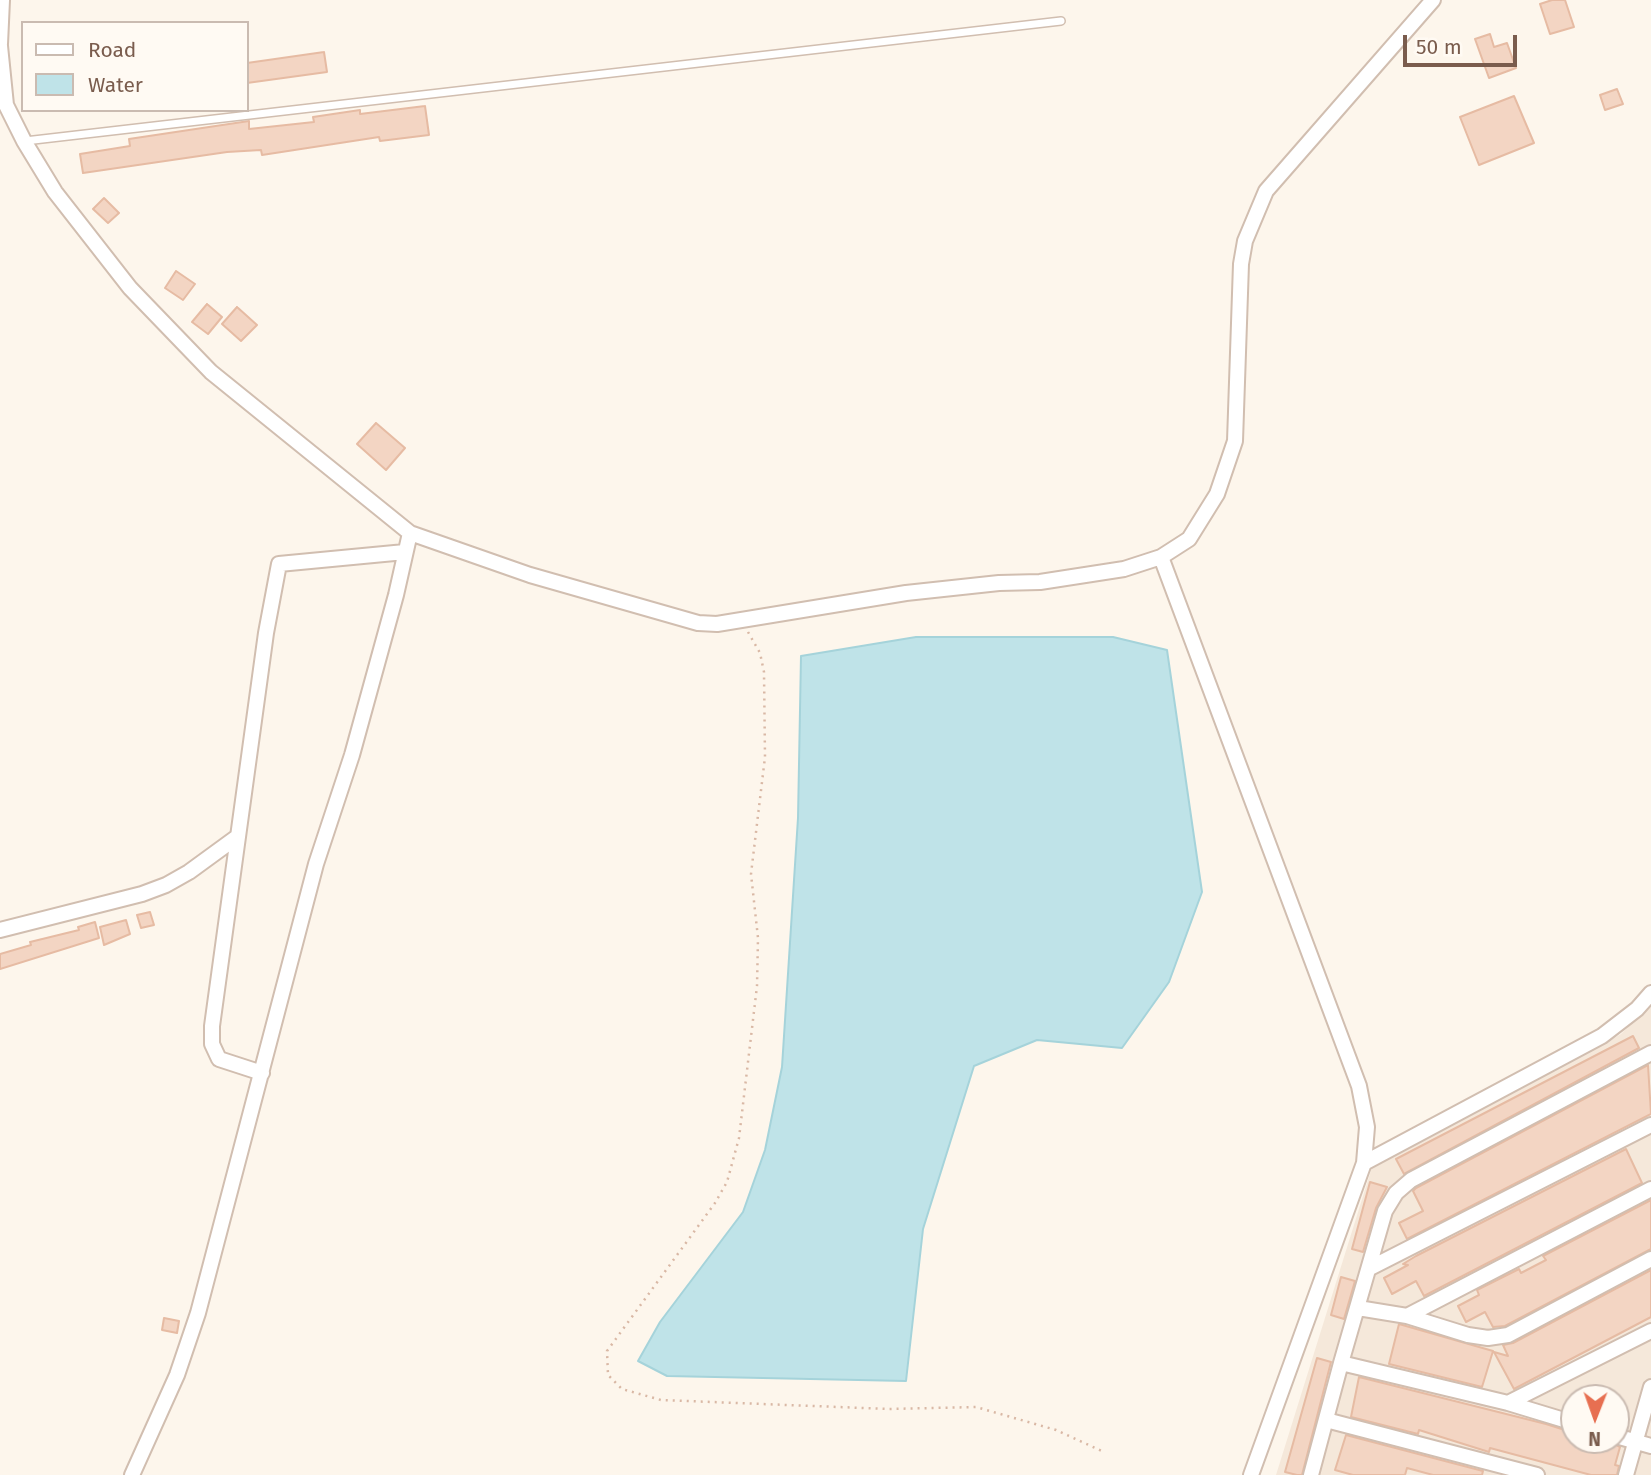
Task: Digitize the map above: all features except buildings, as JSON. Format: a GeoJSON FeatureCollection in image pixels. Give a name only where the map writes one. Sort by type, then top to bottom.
{"type":"FeatureCollection","features":[{"type":"Feature","properties":{"kind":"street"},"geometry":{"type":"LineString","coordinates":[[2,0],[0,45],[3,107],[83,231],[130,288],[211,372],[410,533],[530,575],[698,623],[734,622],[776,612],[917,592],[1081,577],[1124,569],[1161,557],[1179,547],[1199,527],[1217,494],[1235,441],[1241,264],[1245,242],[1266,191],[1433,0]]}},
{"type":"Feature","properties":{"kind":"street"},"geometry":{"type":"LineString","coordinates":[[132,1475],[166,1404],[190,1338],[316,864],[377,667],[410,533]]}},
{"type":"Feature","properties":{"kind":"street"},"geometry":{"type":"LineString","coordinates":[[262,1073],[219,1059],[212,1044],[212,1026],[266,633],[279,564],[405,552]]}},
{"type":"Feature","properties":{"kind":"street"},"geometry":{"type":"LineString","coordinates":[[1161,557],[1359,1086],[1367,1127],[1364,1163],[1251,1475]]}},
{"type":"Feature","properties":{"kind":"street"},"geometry":{"type":"LineString","coordinates":[[0,930],[142,894],[190,872],[237,837]]}},
{"type":"Feature","properties":{"kind":"street"},"geometry":{"type":"LineString","coordinates":[[1364,1163],[1602,1036],[1637,1009],[1651,993]]}},
{"type":"Feature","properties":{"kind":"street"},"geometry":{"type":"LineString","coordinates":[[1311,1475],[1385,1211],[1396,1193],[1411,1180],[1651,1053]]}},
{"type":"Feature","properties":{"kind":"street"},"geometry":{"type":"LineString","coordinates":[[1370,1268],[1651,1125]]}},
{"type":"Feature","properties":{"kind":"street"},"geometry":{"type":"LineString","coordinates":[[1407,1315],[1651,1189]]}},
{"type":"Feature","properties":{"kind":"street"},"geometry":{"type":"LineString","coordinates":[[1358,1308],[1407,1315],[1468,1335],[1488,1338],[1508,1335],[1651,1259]]}},
{"type":"Feature","properties":{"kind":"street"},"geometry":{"type":"LineString","coordinates":[[1508,1403],[1651,1331]]}},
{"type":"Feature","properties":{"kind":"street"},"geometry":{"type":"LineString","coordinates":[[1341,1363],[1508,1403],[1560,1419]]}},
{"type":"Feature","properties":{"kind":"street"},"geometry":{"type":"LineString","coordinates":[[1626,1475],[1651,1387]]}},
{"type":"Feature","properties":{"kind":"street"},"geometry":{"type":"LineString","coordinates":[[1326,1420],[1537,1475]]}},
{"type":"Feature","properties":{"kind":"street"},"geometry":{"type":"LineString","coordinates":[[1630,1440],[1651,1446]]}},
{"type":"Feature","properties":{"kind":"lane"},"geometry":{"type":"LineString","coordinates":[[24,141],[1061,21]]}},
{"type":"Feature","properties":{"kind":"path"},"geometry":{"type":"LineString","coordinates":[[734,622],[754,639],[762,663],[765,757],[751,874],[758,939],[757,986],[740,1138],[727,1182],[716,1203],[607,1351],[608,1375],[622,1389],[661,1400],[889,1409],[976,1407],[1056,1430],[1104,1452]]}},
{"type":"Feature","properties":{"kind":"shaded area"},"geometry":{"type":"Polygon","coordinates":[[[1651,1004],[1651,1475],[1276,1475],[1373,1164],[1621,1034],[1651,1004]]]}},
{"type":"Feature","properties":{"kind":"water"},"geometry":{"type":"Polygon","coordinates":[[[916,637],[1113,637],[1167,650],[1202,892],[1169,982],[1122,1048],[1037,1040],[974,1066],[923,1229],[906,1381],[667,1376],[638,1361],[660,1322],[743,1212],[765,1150],[782,1067],[798,818],[801,656],[916,637]]]}}]}
